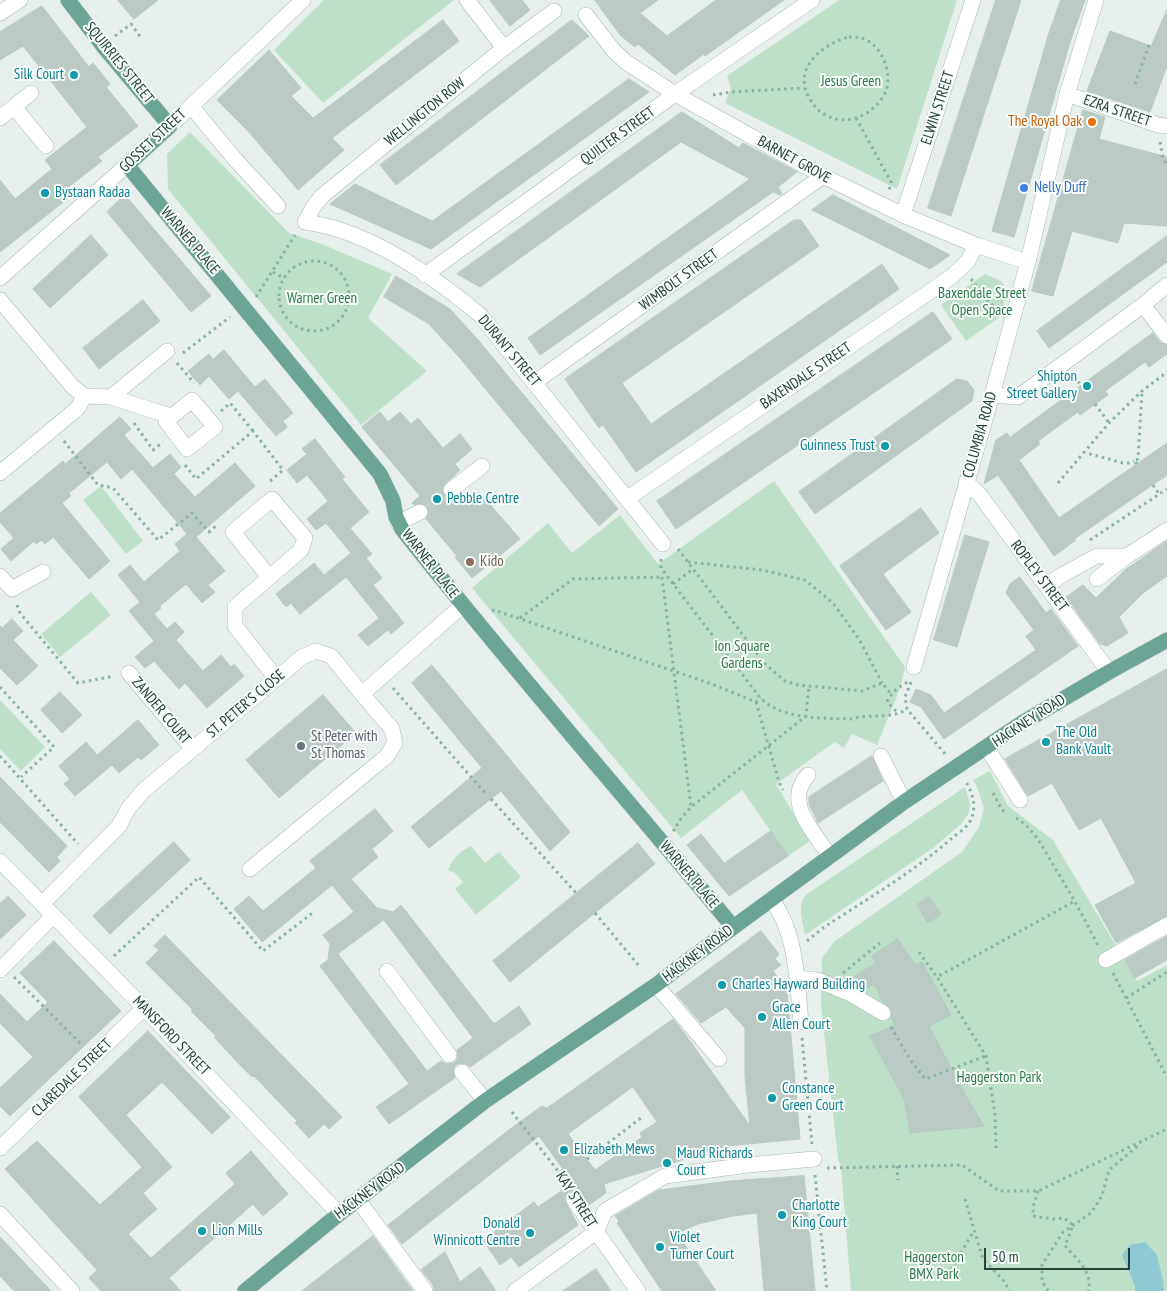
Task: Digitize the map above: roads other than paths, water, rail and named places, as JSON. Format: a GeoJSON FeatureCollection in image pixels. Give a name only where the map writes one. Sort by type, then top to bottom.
{"type":"FeatureCollection","features":[{"type":"Feature","properties":{"kind":"main road","name":"SQUIRRIES STREET"},"geometry":{"type":"LineString","coordinates":[[68,0],[103,46],[170,126]]}},
{"type":"Feature","properties":{"kind":"main road","name":"GOSSET STREET"},"geometry":{"type":"LineString","coordinates":[[127,166],[170,126]]}},
{"type":"Feature","properties":{"kind":"main road","name":"WARNER PLACE"},"geometry":{"type":"LineString","coordinates":[[127,166],[380,474],[393,501],[398,523],[462,606],[686,869],[733,927]]}},
{"type":"Feature","properties":{"kind":"main road","name":"HACKNEY ROAD"},"geometry":{"type":"LineString","coordinates":[[245,1291],[339,1214],[486,1101],[656,985],[904,802],[1022,723],[1108,672],[1167,640]]}},
{"type":"Feature","properties":{"kind":"street"},"geometry":{"type":"LineString","coordinates":[[0,13],[20,0]]}},
{"type":"Feature","properties":{"kind":"street","name":"GOSSET STREET"},"geometry":{"type":"LineString","coordinates":[[170,126],[303,0]]}},
{"type":"Feature","properties":{"kind":"street"},"geometry":{"type":"LineString","coordinates":[[467,0],[504,48]]}},
{"type":"Feature","properties":{"kind":"street","name":"QUILTER STREET"},"geometry":{"type":"LineString","coordinates":[[426,275],[675,94],[812,0]]}},
{"type":"Feature","properties":{"kind":"street","name":"ELWIN STREET"},"geometry":{"type":"LineString","coordinates":[[903,215],[973,0]]}},
{"type":"Feature","properties":{"kind":"street","name":"COLUMBIA ROAD"},"geometry":{"type":"LineString","coordinates":[[913,674],[1028,262],[1067,94],[1096,0]]}},
{"type":"Feature","properties":{"kind":"street","name":"WELLINGTON ROW"},"geometry":{"type":"LineString","coordinates":[[305,222],[322,196],[504,48],[554,11]]}},
{"type":"Feature","properties":{"kind":"street","name":"BARNET GROVE"},"geometry":{"type":"LineString","coordinates":[[586,15],[614,52],[675,94],[823,176],[884,207],[976,245],[1028,262]]}},
{"type":"Feature","properties":{"kind":"street"},"geometry":{"type":"LineString","coordinates":[[0,118],[31,92]]}},
{"type":"Feature","properties":{"kind":"street","name":"EZRA STREET"},"geometry":{"type":"LineString","coordinates":[[1067,94],[1163,126]]}},
{"type":"Feature","properties":{"kind":"street"},"geometry":{"type":"LineString","coordinates":[[191,106],[234,158],[278,206]]}},
{"type":"Feature","properties":{"kind":"street"},"geometry":{"type":"LineString","coordinates":[[14,107],[46,146]]}},
{"type":"Feature","properties":{"kind":"street","name":"GOSSET STREET"},"geometry":{"type":"LineString","coordinates":[[0,278],[127,166]]}},
{"type":"Feature","properties":{"kind":"street","name":"WIMBOLT STREET"},"geometry":{"type":"LineString","coordinates":[[535,382],[823,176]]}},
{"type":"Feature","properties":{"kind":"street","name":"DURANT STREET"},"geometry":{"type":"LineString","coordinates":[[305,222],[322,224],[384,249],[464,301],[480,315],[663,544]]}},
{"type":"Feature","properties":{"kind":"street","name":"BAXENDALE STREET"},"geometry":{"type":"LineString","coordinates":[[628,498],[951,277],[968,260],[976,245]]}},
{"type":"Feature","properties":{"kind":"street"},"geometry":{"type":"LineString","coordinates":[[992,395],[1018,397],[1143,305],[1167,285]]}},
{"type":"Feature","properties":{"kind":"street"},"geometry":{"type":"LineString","coordinates":[[0,300],[72,386],[84,396],[110,397],[170,416]]}},
{"type":"Feature","properties":{"kind":"street"},"geometry":{"type":"LineString","coordinates":[[1143,305],[1167,336]]}},
{"type":"Feature","properties":{"kind":"street"},"geometry":{"type":"LineString","coordinates":[[110,397],[168,351]]}},
{"type":"Feature","properties":{"kind":"street"},"geometry":{"type":"LineString","coordinates":[[0,473],[78,408],[84,396]]}},
{"type":"Feature","properties":{"kind":"street"},"geometry":{"type":"LineString","coordinates":[[452,490],[482,466]]}},
{"type":"Feature","properties":{"kind":"street","name":"ROPLEY STREET"},"geometry":{"type":"LineString","coordinates":[[966,482],[980,495],[1108,672]]}},
{"type":"Feature","properties":{"kind":"street"},"geometry":{"type":"LineString","coordinates":[[269,577],[233,532],[272,499],[305,538],[301,550],[236,607],[235,626],[276,678]]}},
{"type":"Feature","properties":{"kind":"street"},"geometry":{"type":"LineString","coordinates":[[398,523],[420,512]]}},
{"type":"Feature","properties":{"kind":"street"},"geometry":{"type":"LineString","coordinates":[[1096,579],[1126,556],[1167,530]]}},
{"type":"Feature","properties":{"kind":"street"},"geometry":{"type":"LineString","coordinates":[[1046,586],[1097,556],[1126,556]]}},
{"type":"Feature","properties":{"kind":"street"},"geometry":{"type":"LineString","coordinates":[[0,576],[12,589],[43,572]]}},
{"type":"Feature","properties":{"kind":"street"},"geometry":{"type":"LineString","coordinates":[[250,869],[387,756],[395,743],[392,729],[362,694],[462,606]]}},
{"type":"Feature","properties":{"kind":"street","name":"ST. PETER'S CLOSE"},"geometry":{"type":"LineString","coordinates":[[42,904],[119,826],[128,809],[142,791],[302,657],[316,651],[331,656],[362,694]]}},
{"type":"Feature","properties":{"kind":"street","name":"ZANDER COURT"},"geometry":{"type":"LineString","coordinates":[[129,673],[192,748]]}},
{"type":"Feature","properties":{"kind":"street"},"geometry":{"type":"LineString","coordinates":[[987,748],[1020,800]]}},
{"type":"Feature","properties":{"kind":"street"},"geometry":{"type":"LineString","coordinates":[[880,756],[904,802]]}},
{"type":"Feature","properties":{"kind":"street"},"geometry":{"type":"LineString","coordinates":[[808,775],[798,790],[799,807],[829,856]]}},
{"type":"Feature","properties":{"kind":"street","name":"MANSFORD STREET"},"geometry":{"type":"LineString","coordinates":[[0,861],[144,1008],[339,1214]]}},
{"type":"Feature","properties":{"kind":"street"},"geometry":{"type":"LineString","coordinates":[[771,899],[784,918],[792,951],[801,1022]]}},
{"type":"Feature","properties":{"kind":"street"},"geometry":{"type":"LineString","coordinates":[[2,968],[53,916]]}},
{"type":"Feature","properties":{"kind":"street"},"geometry":{"type":"LineString","coordinates":[[1106,960],[1167,925]]}},
{"type":"Feature","properties":{"kind":"street"},"geometry":{"type":"LineString","coordinates":[[386,971],[450,1055]]}},
{"type":"Feature","properties":{"kind":"street"},"geometry":{"type":"LineString","coordinates":[[796,978],[817,980],[851,994],[883,1013]]}},
{"type":"Feature","properties":{"kind":"street"},"geometry":{"type":"LineString","coordinates":[[656,985],[719,1059]]}},
{"type":"Feature","properties":{"kind":"street","name":"CLAREDALE STREET"},"geometry":{"type":"LineString","coordinates":[[0,1148],[144,1008]]}},
{"type":"Feature","properties":{"kind":"street"},"geometry":{"type":"LineString","coordinates":[[462,1072],[486,1101]]}},
{"type":"Feature","properties":{"kind":"street"},"geometry":{"type":"LineString","coordinates":[[522,1289],[596,1232],[604,1211],[665,1176],[748,1165],[818,1163]]}},
{"type":"Feature","properties":{"kind":"street"},"geometry":{"type":"LineString","coordinates":[[358,1200],[425,1291]]}},
{"type":"Feature","properties":{"kind":"street","name":"KAY STREET"},"geometry":{"type":"LineString","coordinates":[[574,1200],[638,1291]]}},
{"type":"Feature","properties":{"kind":"street"},"geometry":{"type":"LineString","coordinates":[[0,1214],[72,1291]]}},
{"type":"Feature","properties":{"kind":"water"},"geometry":{"type":"Polygon","coordinates":[[[1145,1242],[1157,1255],[1164,1291],[1135,1291],[1135,1286],[1122,1255],[1130,1245],[1145,1242]]]}},
{"type":"Feature","properties":{"kind":"tunnel"},"geometry":{"type":"LineString","coordinates":[[420,512],[451,490]]}},
{"type":"Feature","properties":{"kind":"place","name":"Silk Court"},"geometry":{"type":"Point","coordinates":[74,75]}},
{"type":"Feature","properties":{"kind":"place","name":"The Royal Oak"},"geometry":{"type":"Point","coordinates":[1092,122]}},
{"type":"Feature","properties":{"kind":"place","name":"Nelly Duff"},"geometry":{"type":"Point","coordinates":[1024,188]}},
{"type":"Feature","properties":{"kind":"place","name":"Bystaan Radaa"},"geometry":{"type":"Point","coordinates":[45,193]}},
{"type":"Feature","properties":{"kind":"place","name":"Shipton Street Gallery"},"geometry":{"type":"Point","coordinates":[1087,386]}},
{"type":"Feature","properties":{"kind":"place","name":"Guinness Trust"},"geometry":{"type":"Point","coordinates":[885,446]}},
{"type":"Feature","properties":{"kind":"place","name":"Pebble Centre"},"geometry":{"type":"Point","coordinates":[437,499]}},
{"type":"Feature","properties":{"kind":"place","name":"Kido"},"geometry":{"type":"Point","coordinates":[470,562]}},
{"type":"Feature","properties":{"kind":"place","name":"The Old Bank Vault"},"geometry":{"type":"Point","coordinates":[1046,742]}},
{"type":"Feature","properties":{"kind":"place","name":"St Peter with St Thomas"},"geometry":{"type":"Point","coordinates":[301,746]}},
{"type":"Feature","properties":{"kind":"place","name":"Charles Hayward Building"},"geometry":{"type":"Point","coordinates":[722,985]}},
{"type":"Feature","properties":{"kind":"place","name":"Grace Allen Court"},"geometry":{"type":"Point","coordinates":[762,1017]}},
{"type":"Feature","properties":{"kind":"place","name":"Constance Green Court"},"geometry":{"type":"Point","coordinates":[772,1098]}},
{"type":"Feature","properties":{"kind":"place","name":"Elizabeth Mews"},"geometry":{"type":"Point","coordinates":[564,1150]}},
{"type":"Feature","properties":{"kind":"place","name":"Maud Richards Court"},"geometry":{"type":"Point","coordinates":[667,1163]}},
{"type":"Feature","properties":{"kind":"place","name":"Charlotte King Court"},"geometry":{"type":"Point","coordinates":[782,1215]}},
{"type":"Feature","properties":{"kind":"place","name":"Lion Mills"},"geometry":{"type":"Point","coordinates":[202,1231]}},
{"type":"Feature","properties":{"kind":"place","name":"Donald Winnicott Centre"},"geometry":{"type":"Point","coordinates":[530,1233]}},
{"type":"Feature","properties":{"kind":"place","name":"Violet Turner Court"},"geometry":{"type":"Point","coordinates":[660,1247]}},
{"type":"Feature","properties":{"kind":"park label","name":"Jesus Green"},"geometry":{"type":"Point","coordinates":[851,82]}},
{"type":"Feature","properties":{"kind":"park label","name":"Warner Green"},"geometry":{"type":"Point","coordinates":[322,299]}},
{"type":"Feature","properties":{"kind":"park label","name":"Baxendale Street Open Space"},"geometry":{"type":"Point","coordinates":[982,302]}},
{"type":"Feature","properties":{"kind":"park label","name":"Ion Square Gardens"},"geometry":{"type":"Point","coordinates":[742,656]}},
{"type":"Feature","properties":{"kind":"park label","name":"Haggerston Park"},"geometry":{"type":"Point","coordinates":[999,1078]}},
{"type":"Feature","properties":{"kind":"park label","name":"Haggerston BMX Park"},"geometry":{"type":"Point","coordinates":[934,1266]}}]}
